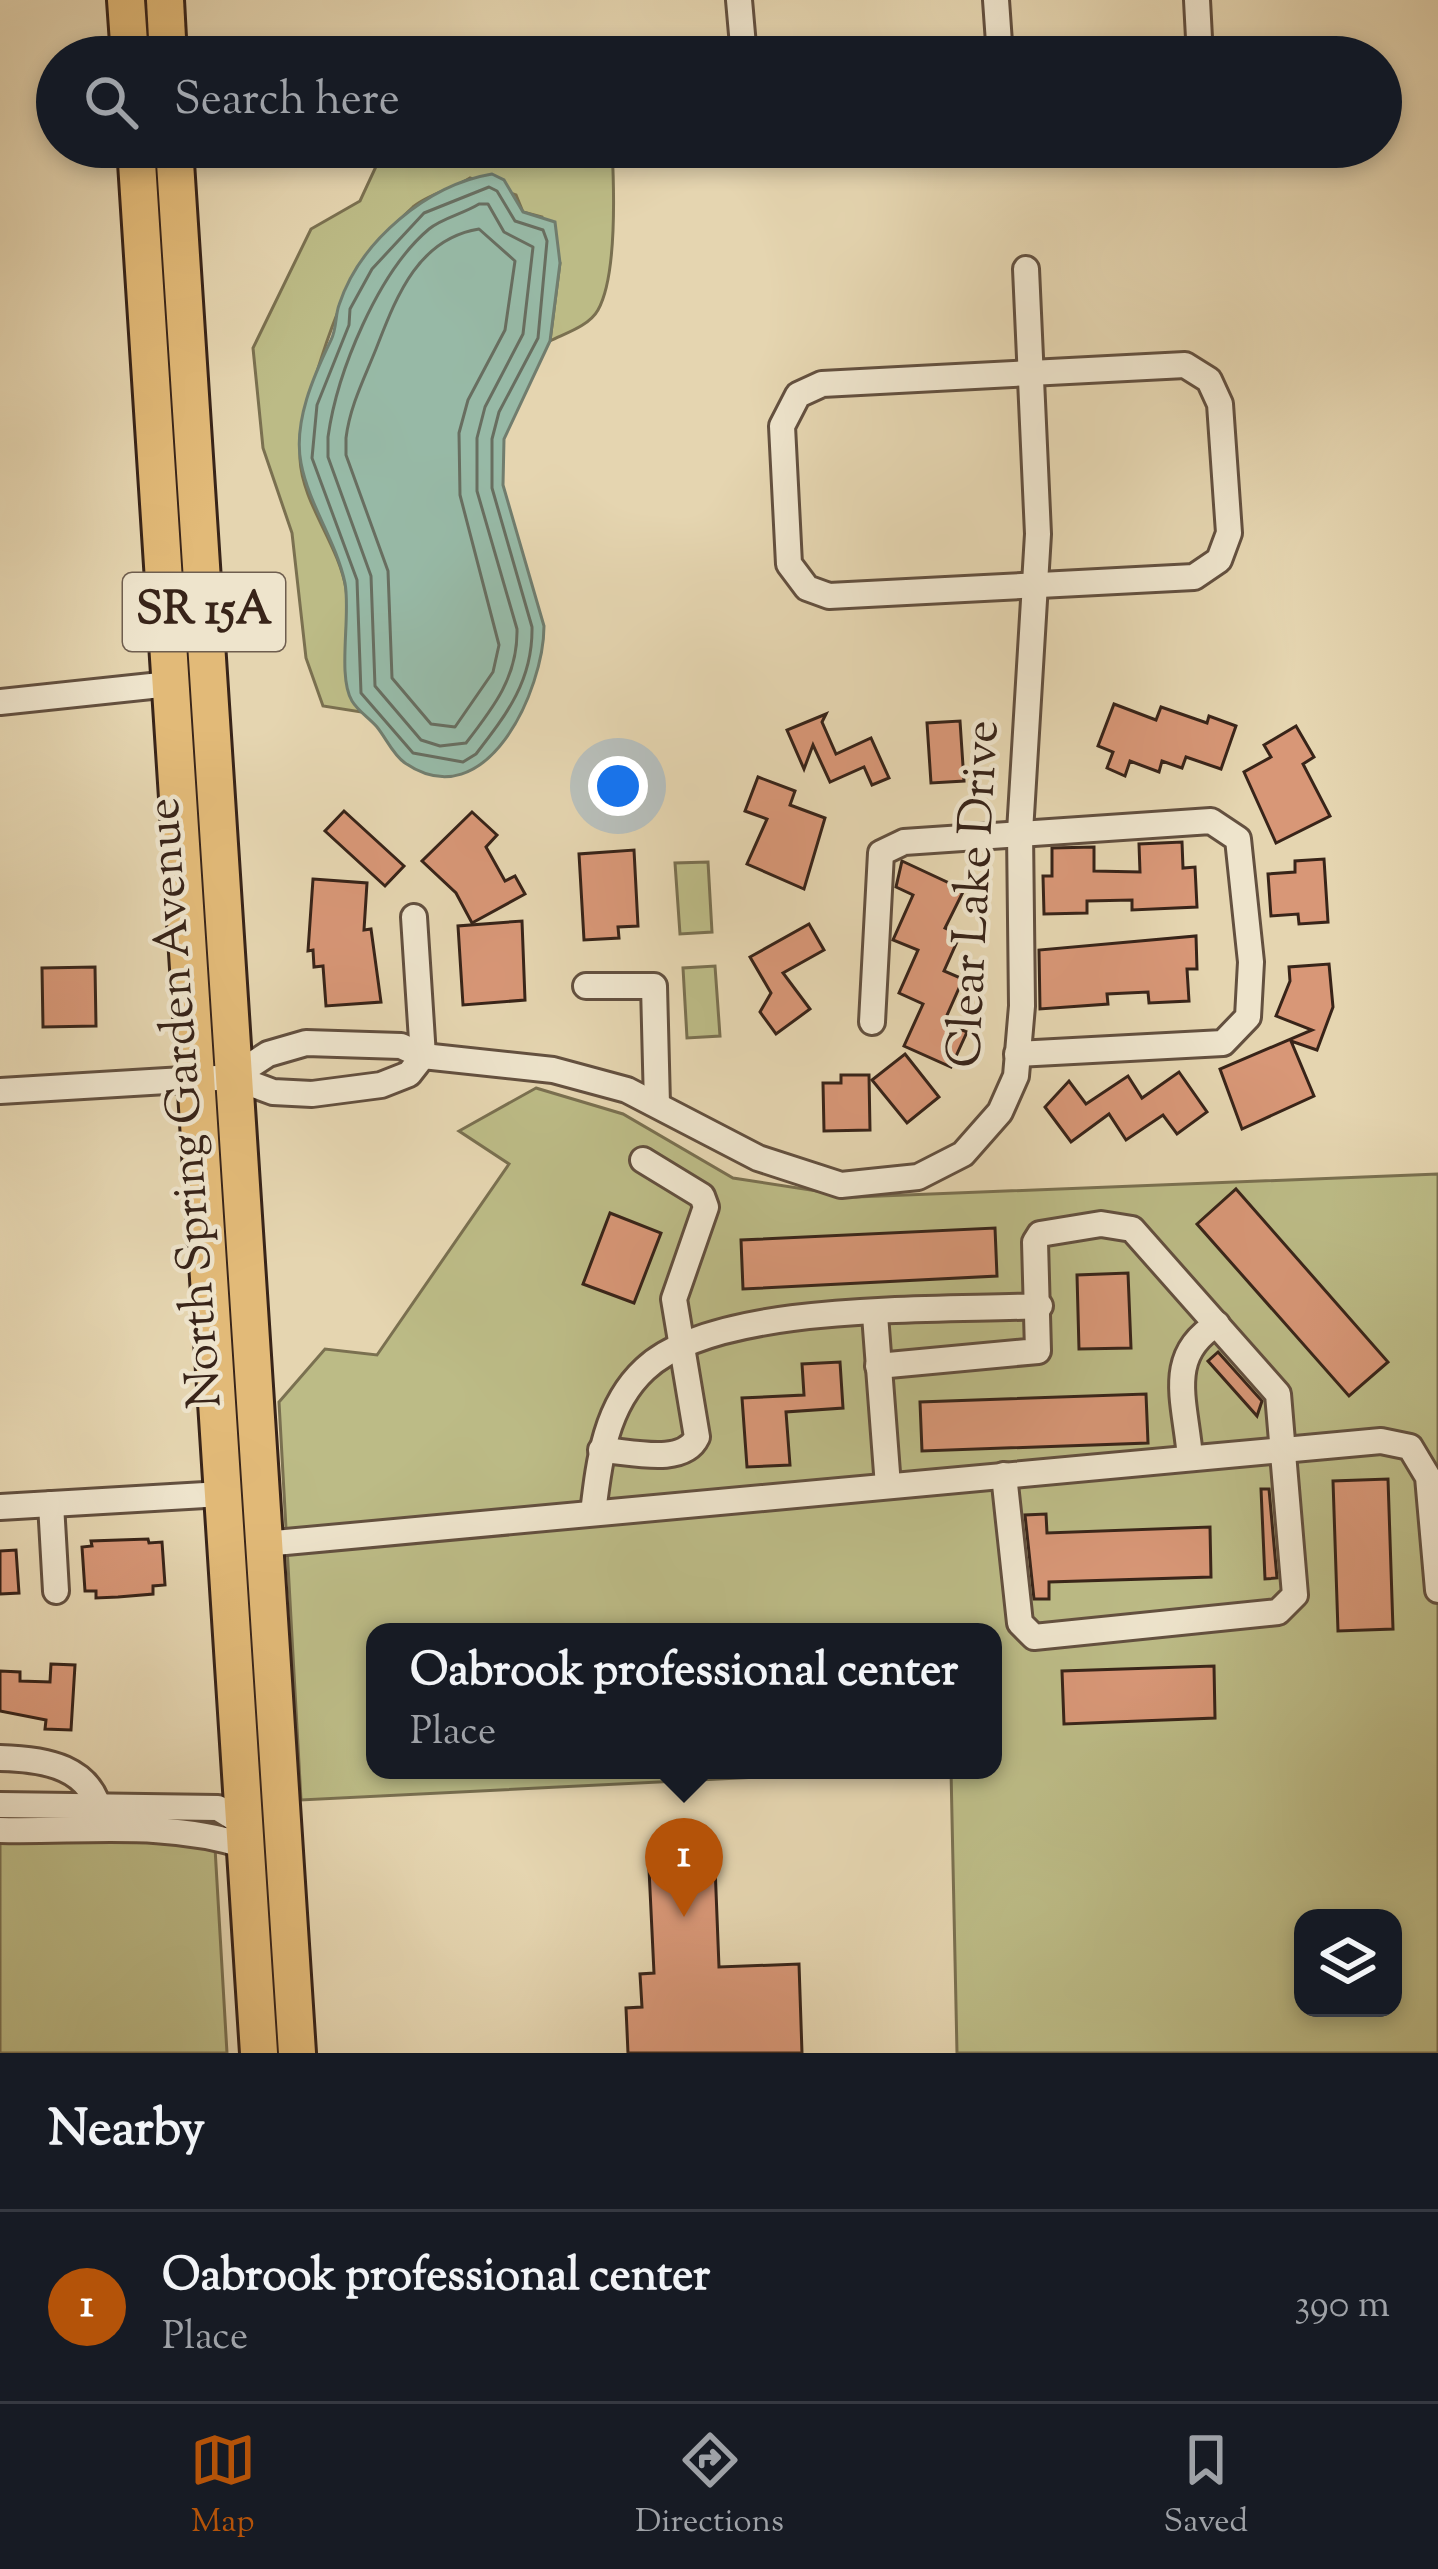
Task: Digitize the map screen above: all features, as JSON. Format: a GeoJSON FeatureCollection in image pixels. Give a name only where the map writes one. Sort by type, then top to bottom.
{"type":"FeatureCollection","features":[{"type":"Feature","properties":{"kind":"highway"},"geometry":{"type":"LineString","coordinates":[[127,0],[129,36]]}},
{"type":"Feature","properties":{"kind":"highway"},"geometry":{"type":"LineString","coordinates":[[165,0],[168,36]]}},
{"type":"Feature","properties":{"kind":"highway","name":"North Spring Garden Avenue"},"geometry":{"type":"LineString","coordinates":[[137,168],[259,2053]]}},
{"type":"Feature","properties":{"kind":"highway","name":"North Spring Garden Avenue"},"geometry":{"type":"LineString","coordinates":[[175,168],[297,2053]]}},
{"type":"Feature","properties":{"kind":"highway"},"geometry":{"type":"LineString","coordinates":[[240,1764],[262,1809],[282,1824]]}},
{"type":"Feature","properties":{"kind":"highway"},"geometry":{"type":"LineString","coordinates":[[245,1835],[265,1839],[286,1880]]}},
{"type":"Feature","properties":{"kind":"street"},"geometry":{"type":"LineString","coordinates":[[739,0],[742,36]]}},
{"type":"Feature","properties":{"kind":"street"},"geometry":{"type":"LineString","coordinates":[[996,0],[999,36]]}},
{"type":"Feature","properties":{"kind":"street"},"geometry":{"type":"LineString","coordinates":[[1196,0],[1199,36]]}},
{"type":"Feature","properties":{"kind":"street","name":"Clear Lake Drive"},"geometry":{"type":"LineString","coordinates":[[233,1077],[268,1054],[306,1043],[401,1046],[423,1056],[553,1070],[656,1104],[758,1159],[841,1185],[869,1186],[918,1177],[963,1154],[1000,1112],[1016,1076],[1020,832],[1035,588],[1027,268]]}},
{"type":"Feature","properties":{"kind":"street"},"geometry":{"type":"LineString","coordinates":[[1185,365],[1209,380],[1220,404],[1229,533],[1220,560],[1194,577],[1035,588],[829,596],[807,588],[789,564],[782,426],[799,395],[822,384],[1185,365]]}},
{"type":"Feature","properties":{"kind":"street"},"geometry":{"type":"LineString","coordinates":[[0,702],[170,684]]}},
{"type":"Feature","properties":{"kind":"street"},"geometry":{"type":"LineString","coordinates":[[872,1022],[875,881],[881,854],[904,842],[1211,821],[1238,839],[1251,962],[1248,1018],[1223,1043],[1017,1054]]}},
{"type":"Feature","properties":{"kind":"street"},"geometry":{"type":"LineString","coordinates":[[414,917],[423,1056]]}},
{"type":"Feature","properties":{"kind":"street"},"geometry":{"type":"LineString","coordinates":[[586,986],[654,986],[656,1104]]}},
{"type":"Feature","properties":{"kind":"street"},"geometry":{"type":"LineString","coordinates":[[344,1044],[350,1089]]}},
{"type":"Feature","properties":{"kind":"street","name":"Clear Lake Drive"},"geometry":{"type":"LineString","coordinates":[[0,1091],[233,1077],[273,1092],[350,1089],[409,1074],[423,1056]]}},
{"type":"Feature","properties":{"kind":"street"},"geometry":{"type":"LineString","coordinates":[[601,1450],[680,1455],[692,1448],[697,1437],[674,1299],[706,1208],[702,1196],[643,1160]]}},
{"type":"Feature","properties":{"kind":"street"},"geometry":{"type":"LineString","coordinates":[[878,1366],[1038,1351],[1035,1242],[1040,1234],[1101,1224],[1132,1229],[1278,1394],[1295,1594],[1278,1612],[1034,1637],[1020,1623],[1004,1475]]}},
{"type":"Feature","properties":{"kind":"street"},"geometry":{"type":"LineString","coordinates":[[593,1513],[601,1450],[614,1414],[644,1370],[680,1346],[779,1319],[1040,1306]]}},
{"type":"Feature","properties":{"kind":"street"},"geometry":{"type":"LineString","coordinates":[[874,1315],[888,1486]]}},
{"type":"Feature","properties":{"kind":"street"},"geometry":{"type":"LineString","coordinates":[[1190,1458],[1182,1364],[1196,1337],[1217,1324]]}},
{"type":"Feature","properties":{"kind":"street"},"geometry":{"type":"LineString","coordinates":[[264,1544],[1381,1441],[1410,1447],[1428,1477],[1438,1589]]}},
{"type":"Feature","properties":{"kind":"street"},"geometry":{"type":"LineString","coordinates":[[0,1508],[222,1494]]}},
{"type":"Feature","properties":{"kind":"street"},"geometry":{"type":"LineString","coordinates":[[51,1504],[56,1591]]}},
{"type":"Feature","properties":{"kind":"street"},"geometry":{"type":"LineString","coordinates":[[0,1758],[72,1770],[100,1816]]}},
{"type":"Feature","properties":{"kind":"street"},"geometry":{"type":"LineString","coordinates":[[0,1805],[100,1816]]}},
{"type":"Feature","properties":{"kind":"street"},"geometry":{"type":"LineString","coordinates":[[0,1830],[100,1816],[218,1808],[245,1835]]}},
{"type":"Feature","properties":{"kind":"shaded area"},"geometry":{"type":"Polygon","coordinates":[[[375,168],[613,168],[613,230],[604,295],[594,316],[550,341],[560,263],[542,217],[523,212],[516,195],[470,178],[413,207],[374,246],[353,278],[313,386],[300,459],[307,492],[346,589],[346,670],[361,712],[323,706],[306,658],[292,533],[263,448],[253,348],[311,229],[360,201],[375,168]]]}},
{"type":"Feature","properties":{"kind":"shaded area"},"geometry":{"type":"Polygon","coordinates":[[[708,862],[712,932],[680,934],[675,863],[708,862]]]}},
{"type":"Feature","properties":{"kind":"shaded area"},"geometry":{"type":"Polygon","coordinates":[[[715,966],[720,1036],[687,1038],[683,968],[715,966]]]}},
{"type":"Feature","properties":{"kind":"shaded area"},"geometry":{"type":"Polygon","coordinates":[[[536,1088],[623,1114],[733,1178],[856,1197],[1438,1174],[1438,2053],[957,2053],[951,1779],[1002,1779],[1002,1623],[366,1623],[366,1779],[720,1779],[301,1800],[279,1402],[325,1349],[377,1355],[509,1164],[459,1131],[536,1088]]]}},
{"type":"Feature","properties":{"kind":"shaded area"},"geometry":{"type":"Polygon","coordinates":[[[102,1838],[215,1848],[227,2053],[0,2053],[0,1841],[102,1838]]]}},
{"type":"Feature","properties":{"kind":"water"},"geometry":{"type":"Polygon","coordinates":[[[492,174],[504,180],[523,212],[555,222],[560,263],[550,341],[504,439],[503,485],[544,626],[534,682],[505,739],[485,761],[461,774],[435,776],[401,760],[354,705],[348,690],[345,583],[305,478],[300,431],[339,305],[363,259],[421,203],[492,174]]]}},
{"type":"Feature","properties":{"kind":"building"},"geometry":{"type":"Polygon","coordinates":[[[1114,704],[1156,720],[1161,707],[1207,723],[1209,716],[1236,726],[1221,769],[1186,757],[1182,768],[1162,761],[1159,772],[1130,761],[1125,776],[1107,768],[1113,752],[1098,746],[1114,704]]]}},
{"type":"Feature","properties":{"kind":"building"},"geometry":{"type":"Polygon","coordinates":[[[826,714],[822,722],[836,754],[871,738],[889,778],[872,785],[864,767],[830,782],[813,745],[804,769],[787,730],[826,714]]]}},
{"type":"Feature","properties":{"kind":"building"},"geometry":{"type":"Polygon","coordinates":[[[960,721],[964,781],[931,783],[927,723],[960,721]]]}},
{"type":"Feature","properties":{"kind":"building"},"geometry":{"type":"Polygon","coordinates":[[[1296,726],[1314,757],[1303,764],[1330,816],[1276,843],[1244,772],[1271,757],[1264,745],[1296,726]]]}},
{"type":"Feature","properties":{"kind":"building"},"geometry":{"type":"Polygon","coordinates":[[[758,777],[795,791],[790,805],[825,818],[804,889],[747,864],[767,819],[745,811],[758,777]]]}},
{"type":"Feature","properties":{"kind":"building"},"geometry":{"type":"Polygon","coordinates":[[[344,811],[404,866],[385,886],[325,831],[344,811]]]}},
{"type":"Feature","properties":{"kind":"building"},"geometry":{"type":"Polygon","coordinates":[[[472,812],[497,835],[486,847],[505,881],[515,876],[525,894],[472,923],[456,893],[422,861],[472,812]]]}},
{"type":"Feature","properties":{"kind":"building"},"geometry":{"type":"Polygon","coordinates":[[[1182,842],[1183,868],[1195,867],[1197,907],[1132,910],[1132,900],[1087,901],[1087,913],[1044,914],[1043,876],[1052,876],[1052,848],[1094,847],[1094,871],[1140,872],[1139,844],[1182,842]]]}},
{"type":"Feature","properties":{"kind":"building"},"geometry":{"type":"Polygon","coordinates":[[[634,850],[638,926],[618,927],[619,938],[584,940],[579,854],[634,850]]]}},
{"type":"Feature","properties":{"kind":"building"},"geometry":{"type":"Polygon","coordinates":[[[1324,859],[1328,922],[1299,924],[1298,914],[1271,916],[1268,874],[1295,872],[1295,861],[1324,859]]]}},
{"type":"Feature","properties":{"kind":"building"},"geometry":{"type":"Polygon","coordinates":[[[902,861],[964,890],[945,928],[960,935],[944,971],[963,979],[944,1022],[967,1032],[951,1067],[904,1046],[923,1004],[899,993],[918,950],[893,940],[913,895],[896,887],[902,861]]]}},
{"type":"Feature","properties":{"kind":"building"},"geometry":{"type":"Polygon","coordinates":[[[313,879],[367,883],[364,930],[371,929],[381,1002],[326,1006],[323,966],[314,967],[313,950],[308,951],[313,879]]]}},
{"type":"Feature","properties":{"kind":"building"},"geometry":{"type":"Polygon","coordinates":[[[522,921],[525,1000],[463,1005],[458,926],[522,921]]]}},
{"type":"Feature","properties":{"kind":"building"},"geometry":{"type":"Polygon","coordinates":[[[809,924],[824,950],[783,973],[810,1009],[776,1034],[760,1012],[771,993],[750,957],[809,924]]]}},
{"type":"Feature","properties":{"kind":"building"},"geometry":{"type":"Polygon","coordinates":[[[1196,936],[1197,969],[1187,969],[1189,1001],[1149,1003],[1148,992],[1107,994],[1108,1004],[1040,1009],[1039,950],[1196,936]]]}},
{"type":"Feature","properties":{"kind":"building"},"geometry":{"type":"Polygon","coordinates":[[[1329,964],[1333,1007],[1317,1050],[1291,1041],[1314,1096],[1242,1129],[1220,1069],[1312,1030],[1276,1016],[1290,981],[1289,967],[1329,964]]]}},
{"type":"Feature","properties":{"kind":"building"},"geometry":{"type":"Polygon","coordinates":[[[95,967],[96,1026],[43,1027],[42,968],[95,967]]]}},
{"type":"Feature","properties":{"kind":"building"},"geometry":{"type":"Polygon","coordinates":[[[905,1054],[939,1097],[907,1123],[872,1080],[905,1054]]]}},
{"type":"Feature","properties":{"kind":"building"},"geometry":{"type":"Polygon","coordinates":[[[1179,1072],[1207,1112],[1177,1134],[1163,1115],[1126,1140],[1109,1114],[1071,1142],[1045,1107],[1069,1081],[1086,1104],[1128,1076],[1142,1098],[1179,1072]]]}},
{"type":"Feature","properties":{"kind":"building"},"geometry":{"type":"Polygon","coordinates":[[[841,1075],[869,1075],[870,1130],[824,1131],[823,1083],[841,1083],[841,1075]]]}},
{"type":"Feature","properties":{"kind":"building"},"geometry":{"type":"Polygon","coordinates":[[[1236,1189],[1388,1362],[1349,1396],[1197,1224],[1236,1189]]]}},
{"type":"Feature","properties":{"kind":"building"},"geometry":{"type":"Polygon","coordinates":[[[610,1213],[661,1233],[634,1303],[583,1284],[610,1213]]]}},
{"type":"Feature","properties":{"kind":"building"},"geometry":{"type":"Polygon","coordinates":[[[995,1228],[997,1276],[743,1289],[741,1240],[995,1228]]]}},
{"type":"Feature","properties":{"kind":"building"},"geometry":{"type":"Polygon","coordinates":[[[1128,1273],[1131,1348],[1079,1349],[1077,1275],[1128,1273]]]}},
{"type":"Feature","properties":{"kind":"building"},"geometry":{"type":"Polygon","coordinates":[[[1218,1352],[1262,1401],[1257,1416],[1208,1361],[1218,1352]]]}},
{"type":"Feature","properties":{"kind":"building"},"geometry":{"type":"Polygon","coordinates":[[[840,1362],[843,1408],[786,1412],[790,1465],[747,1467],[742,1398],[804,1395],[802,1364],[840,1362]]]}},
{"type":"Feature","properties":{"kind":"building"},"geometry":{"type":"Polygon","coordinates":[[[1146,1394],[1148,1443],[922,1451],[920,1402],[1146,1394]]]}},
{"type":"Feature","properties":{"kind":"building"},"geometry":{"type":"Polygon","coordinates":[[[1388,1479],[1393,1629],[1338,1631],[1333,1481],[1388,1479]]]}},
{"type":"Feature","properties":{"kind":"building"},"geometry":{"type":"Polygon","coordinates":[[[1261,1489],[1269,1489],[1277,1578],[1265,1579],[1261,1489]]]}},
{"type":"Feature","properties":{"kind":"building"},"geometry":{"type":"Polygon","coordinates":[[[1046,1514],[1047,1533],[1210,1527],[1211,1577],[1049,1582],[1049,1599],[1034,1599],[1025,1515],[1046,1514]]]}},
{"type":"Feature","properties":{"kind":"building"},"geometry":{"type":"Polygon","coordinates":[[[148,1539],[149,1543],[162,1542],[165,1585],[153,1586],[153,1594],[118,1597],[96,1598],[96,1591],[85,1591],[82,1547],[92,1546],[91,1541],[148,1539]]]}},
{"type":"Feature","properties":{"kind":"building"},"geometry":{"type":"Polygon","coordinates":[[[16,1550],[19,1593],[0,1594],[0,1551],[16,1550]]]}},
{"type":"Feature","properties":{"kind":"building"},"geometry":{"type":"Polygon","coordinates":[[[51,1664],[75,1665],[71,1730],[45,1729],[46,1720],[0,1711],[0,1671],[20,1672],[20,1681],[50,1682],[51,1664]]]}},
{"type":"Feature","properties":{"kind":"building"},"geometry":{"type":"Polygon","coordinates":[[[1214,1666],[1215,1718],[1064,1724],[1062,1671],[1214,1666]]]}},
{"type":"Feature","properties":{"kind":"building"},"geometry":{"type":"Polygon","coordinates":[[[715,1866],[719,1967],[799,1964],[802,2053],[628,2053],[626,2008],[642,2007],[640,1974],[654,1973],[649,1869],[715,1866]]]}},
{"type":"Feature","properties":{"kind":"place","name":"Oabrook professional center"},"geometry":{"type":"Point","coordinates":[684,1917]}}]}
